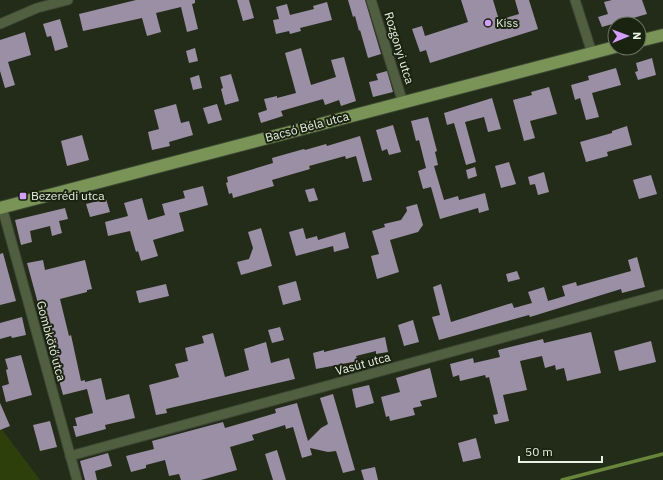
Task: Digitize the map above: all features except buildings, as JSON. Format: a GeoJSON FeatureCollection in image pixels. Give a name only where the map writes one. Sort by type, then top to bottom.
{"type":"FeatureCollection","features":[{"type":"Feature","properties":{"kind":"main road"},"geometry":{"type":"LineString","coordinates":[[647,39],[663,35]]}},
{"type":"Feature","properties":{"kind":"main road","name":"Bacsó Béla utca"},"geometry":{"type":"LineString","coordinates":[[1,208],[607,49]]}},
{"type":"Feature","properties":{"kind":"street"},"geometry":{"type":"LineString","coordinates":[[0,24],[35,4],[68,0]]}},
{"type":"Feature","properties":{"kind":"street","name":"Rozgonyi utca"},"geometry":{"type":"LineString","coordinates":[[371,0],[403,102]]}},
{"type":"Feature","properties":{"kind":"street"},"geometry":{"type":"LineString","coordinates":[[575,0],[592,53]]}},
{"type":"Feature","properties":{"kind":"street","name":"Gombkötő utca"},"geometry":{"type":"LineString","coordinates":[[1,208],[77,480]]}},
{"type":"Feature","properties":{"kind":"street","name":"Vasút utca"},"geometry":{"type":"LineString","coordinates":[[70,456],[663,294]]}},
{"type":"Feature","properties":{"kind":"green space"},"geometry":{"type":"Polygon","coordinates":[[[0,427],[40,480],[0,480],[0,427]]]}},
{"type":"Feature","properties":{"kind":"waterway"},"geometry":{"type":"LineString","coordinates":[[562,480],[663,454]]}},
{"type":"Feature","properties":{"kind":"place","name":"Kiss"},"geometry":{"type":"Point","coordinates":[488,23]}},
{"type":"Feature","properties":{"kind":"place","name":"Bezerédi utca"},"geometry":{"type":"Point","coordinates":[23,196]}}]}
